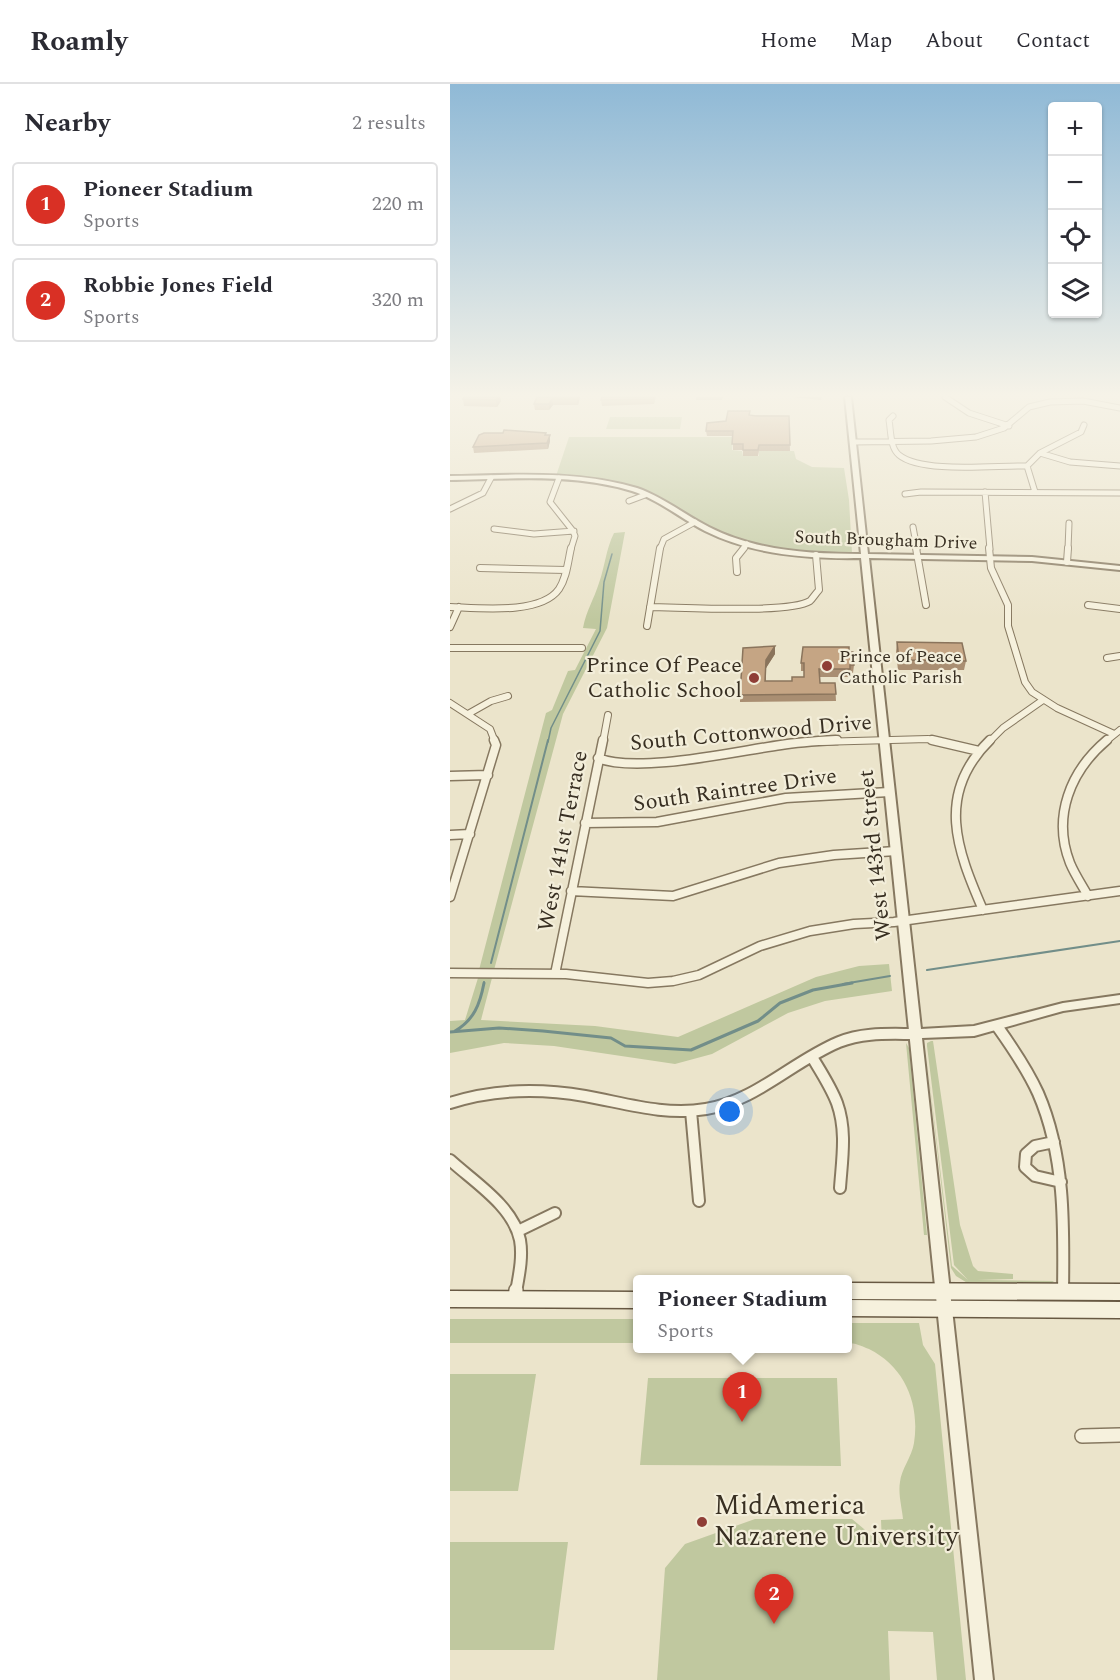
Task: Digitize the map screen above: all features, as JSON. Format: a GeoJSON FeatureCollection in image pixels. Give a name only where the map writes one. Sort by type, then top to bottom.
{"type":"FeatureCollection","features":[{"type":"Feature","properties":{"kind":"main road"},"geometry":{"type":"LineString","coordinates":[[852,1291],[1120,1292]]}},
{"type":"Feature","properties":{"kind":"main road"},"geometry":{"type":"LineString","coordinates":[[450,1299],[633,1300]]}},
{"type":"Feature","properties":{"kind":"main road"},"geometry":{"type":"LineString","coordinates":[[852,1308],[1120,1310]]}},
{"type":"Feature","properties":{"kind":"street","name":"West 143rd Street"},"geometry":{"type":"LineString","coordinates":[[856,471],[984,1680]]}},
{"type":"Feature","properties":{"kind":"street"},"geometry":{"type":"LineString","coordinates":[[1029,471],[1035,492]]}},
{"type":"Feature","properties":{"kind":"street","name":"South Brougham Drive"},"geometry":{"type":"LineString","coordinates":[[450,478],[559,478],[609,484],[645,495],[733,540],[801,555],[989,558],[1067,562],[1120,568]]}},
{"type":"Feature","properties":{"kind":"street"},"geometry":{"type":"LineString","coordinates":[[450,509],[483,493],[491,478]]}},
{"type":"Feature","properties":{"kind":"street"},"geometry":{"type":"LineString","coordinates":[[450,607],[529,606],[542,602],[558,592],[575,536],[574,531],[554,513],[550,502],[559,478]]}},
{"type":"Feature","properties":{"kind":"street"},"geometry":{"type":"LineString","coordinates":[[985,492],[989,558],[994,579],[1008,605],[1008,626],[1022,676],[1029,688],[1043,700],[1117,732],[1082,763],[1068,790],[1065,804],[1064,835],[1068,858],[1088,896]]}},
{"type":"Feature","properties":{"kind":"street"},"geometry":{"type":"LineString","coordinates":[[905,494],[1120,493]]}},
{"type":"Feature","properties":{"kind":"street"},"geometry":{"type":"LineString","coordinates":[[629,501],[645,495]]}},
{"type":"Feature","properties":{"kind":"street"},"geometry":{"type":"LineString","coordinates":[[646,626],[659,551],[664,539],[695,522]]}},
{"type":"Feature","properties":{"kind":"street"},"geometry":{"type":"LineString","coordinates":[[1067,562],[1069,523]]}},
{"type":"Feature","properties":{"kind":"street"},"geometry":{"type":"LineString","coordinates":[[913,527],[926,605]]}},
{"type":"Feature","properties":{"kind":"street"},"geometry":{"type":"LineString","coordinates":[[494,529],[532,535],[574,531]]}},
{"type":"Feature","properties":{"kind":"street"},"geometry":{"type":"LineString","coordinates":[[737,572],[735,564],[739,552],[747,544]]}},
{"type":"Feature","properties":{"kind":"street"},"geometry":{"type":"LineString","coordinates":[[650,607],[772,607],[810,601],[819,590],[816,555]]}},
{"type":"Feature","properties":{"kind":"street"},"geometry":{"type":"LineString","coordinates":[[480,568],[566,570]]}},
{"type":"Feature","properties":{"kind":"street"},"geometry":{"type":"LineString","coordinates":[[1088,605],[1120,609]]}},
{"type":"Feature","properties":{"kind":"street"},"geometry":{"type":"LineString","coordinates":[[450,627],[459,607]]}},
{"type":"Feature","properties":{"kind":"street"},"geometry":{"type":"LineString","coordinates":[[450,648],[582,648]]}},
{"type":"Feature","properties":{"kind":"street"},"geometry":{"type":"LineString","coordinates":[[1107,658],[1120,656]]}},
{"type":"Feature","properties":{"kind":"street"},"geometry":{"type":"LineString","coordinates":[[468,714],[491,701],[508,696]]}},
{"type":"Feature","properties":{"kind":"street"},"geometry":{"type":"LineString","coordinates":[[983,910],[960,852],[956,818],[962,782],[979,751],[1003,726],[1043,700]]}},
{"type":"Feature","properties":{"kind":"street"},"geometry":{"type":"LineString","coordinates":[[450,703],[486,726],[495,738],[496,745],[450,897]]}},
{"type":"Feature","properties":{"kind":"street","name":"West 141st Terrace"},"geometry":{"type":"LineString","coordinates":[[555,974],[608,715]]}},
{"type":"Feature","properties":{"kind":"street","name":"South Cottonwood Drive"},"geometry":{"type":"LineString","coordinates":[[598,758],[610,763],[668,762],[785,744],[884,739],[939,740],[979,751]]}},
{"type":"Feature","properties":{"kind":"street"},"geometry":{"type":"LineString","coordinates":[[450,776],[488,775]]}},
{"type":"Feature","properties":{"kind":"street","name":"South Raintree Drive"},"geometry":{"type":"LineString","coordinates":[[585,823],[657,822],[786,798],[890,792]]}},
{"type":"Feature","properties":{"kind":"street"},"geometry":{"type":"LineString","coordinates":[[450,835],[470,834]]}},
{"type":"Feature","properties":{"kind":"street"},"geometry":{"type":"LineString","coordinates":[[571,891],[673,896],[779,863],[834,855],[896,851]]}},
{"type":"Feature","properties":{"kind":"street"},"geometry":{"type":"LineString","coordinates":[[450,973],[555,974],[648,983],[673,981],[699,975],[760,946],[810,931],[1120,891]]}},
{"type":"Feature","properties":{"kind":"street"},"geometry":{"type":"LineString","coordinates":[[450,1103],[486,1095],[543,1091],[567,1093],[663,1112],[718,1107],[737,1100],[837,1042],[853,1037],[952,1033],[997,1026],[1063,1007],[1119,1001]]}},
{"type":"Feature","properties":{"kind":"street"},"geometry":{"type":"LineString","coordinates":[[997,1026],[1024,1065],[1038,1092],[1050,1125],[1061,1182],[1063,1292]]}},
{"type":"Feature","properties":{"kind":"street"},"geometry":{"type":"LineString","coordinates":[[812,1057],[831,1089],[841,1113],[843,1128],[840,1188]]}},
{"type":"Feature","properties":{"kind":"street"},"geometry":{"type":"LineString","coordinates":[[691,1111],[699,1202]]}},
{"type":"Feature","properties":{"kind":"street"},"geometry":{"type":"LineString","coordinates":[[1054,1142],[1035,1146],[1026,1154],[1025,1167],[1035,1176],[1061,1182]]}},
{"type":"Feature","properties":{"kind":"street"},"geometry":{"type":"LineString","coordinates":[[450,1160],[505,1212],[518,1231],[521,1254],[515,1299]]}},
{"type":"Feature","properties":{"kind":"street"},"geometry":{"type":"LineString","coordinates":[[518,1231],[555,1213]]}},
{"type":"Feature","properties":{"kind":"street"},"geometry":{"type":"LineString","coordinates":[[1082,1436],[1120,1435]]}},
{"type":"Feature","properties":{"kind":"green space"},"geometry":{"type":"Polygon","coordinates":[[[558,471],[845,471],[849,500],[852,553],[798,551],[745,541],[712,528],[648,492],[608,483],[556,476],[558,471]]]}},
{"type":"Feature","properties":{"kind":"green space"},"geometry":{"type":"Polygon","coordinates":[[[625,532],[607,628],[563,714],[494,970],[479,970],[546,713],[552,710],[568,671],[575,670],[596,629],[583,628],[586,616],[614,533],[625,532]]]}},
{"type":"Feature","properties":{"kind":"green space"},"geometry":{"type":"Polygon","coordinates":[[[889,964],[892,991],[825,1001],[788,1013],[712,1054],[675,1064],[554,1046],[504,1043],[450,1053],[450,1021],[465,1020],[478,978],[492,978],[481,1020],[595,1026],[678,1037],[816,977],[859,966],[889,964]]]}},
{"type":"Feature","properties":{"kind":"green space"},"geometry":{"type":"Polygon","coordinates":[[[933,1041],[960,1225],[973,1266],[978,1271],[1013,1274],[1013,1279],[977,1280],[1054,1281],[1049,1285],[969,1284],[956,1276],[951,1268],[925,1045],[952,1266],[968,1280],[954,1265],[927,1046],[927,1043],[933,1041]]]}},
{"type":"Feature","properties":{"kind":"green space"},"geometry":{"type":"Polygon","coordinates":[[[906,1043],[909,1048],[927,1235],[924,1235],[906,1043]]]}},
{"type":"Feature","properties":{"kind":"green space"},"geometry":{"type":"Polygon","coordinates":[[[450,1319],[633,1319],[633,1343],[450,1343],[450,1319]]]}},
{"type":"Feature","properties":{"kind":"green space"},"geometry":{"type":"Polygon","coordinates":[[[852,1323],[919,1323],[923,1345],[935,1364],[966,1680],[937,1680],[933,1632],[888,1631],[890,1680],[657,1680],[665,1568],[685,1544],[755,1519],[852,1519],[882,1544],[881,1520],[903,1519],[900,1487],[902,1473],[914,1443],[915,1414],[912,1401],[901,1376],[892,1366],[869,1349],[852,1344],[852,1323]]]}},
{"type":"Feature","properties":{"kind":"green space"},"geometry":{"type":"Polygon","coordinates":[[[450,1374],[536,1374],[518,1491],[450,1491],[450,1374]]]}},
{"type":"Feature","properties":{"kind":"green space"},"geometry":{"type":"Polygon","coordinates":[[[648,1378],[837,1378],[841,1466],[640,1465],[648,1378]]]}},
{"type":"Feature","properties":{"kind":"green space"},"geometry":{"type":"Polygon","coordinates":[[[450,1542],[568,1542],[554,1650],[450,1650],[450,1542]]]}},
{"type":"Feature","properties":{"kind":"building"},"geometry":{"type":"Polygon","coordinates":[[[897,642],[962,643],[966,661],[899,660],[897,642]]]}},
{"type":"Feature","properties":{"kind":"building"},"geometry":{"type":"Polygon","coordinates":[[[775,646],[766,660],[765,681],[792,681],[792,677],[804,677],[804,663],[801,663],[803,647],[849,647],[849,652],[853,652],[854,665],[850,665],[850,669],[819,669],[820,683],[835,683],[836,694],[740,695],[743,648],[775,646]]]}},
{"type":"Feature","properties":{"kind":"waterway"},"geometry":{"type":"LineString","coordinates":[[548,742],[551,728],[600,631],[604,582],[612,554]]}},
{"type":"Feature","properties":{"kind":"waterway"},"geometry":{"type":"LineString","coordinates":[[491,963],[548,740]]}},
{"type":"Feature","properties":{"kind":"waterway"},"geometry":{"type":"LineString","coordinates":[[927,970],[1120,941]]}},
{"type":"Feature","properties":{"kind":"waterway"},"geometry":{"type":"LineString","coordinates":[[843,984],[890,976]]}},
{"type":"Feature","properties":{"kind":"waterway"},"geometry":{"type":"LineString","coordinates":[[455,1031],[462,1027],[475,1011],[484,983]]}},
{"type":"Feature","properties":{"kind":"waterway"},"geometry":{"type":"LineString","coordinates":[[450,1032],[499,1028],[543,1031],[611,1038],[625,1046],[691,1050],[758,1021],[780,1003],[813,990],[852,983]]}},
{"type":"Feature","properties":{"kind":"place","name":"Prince of Peace Catholic Parish"},"geometry":{"type":"Point","coordinates":[827,666]}},
{"type":"Feature","properties":{"kind":"place","name":"Prince Of Peace Catholic School"},"geometry":{"type":"Point","coordinates":[754,678]}},
{"type":"Feature","properties":{"kind":"place","name":"Pioneer Stadium"},"geometry":{"type":"Point","coordinates":[742,1422]}},
{"type":"Feature","properties":{"kind":"place","name":"MidAmerica Nazarene University"},"geometry":{"type":"Point","coordinates":[702,1522]}},
{"type":"Feature","properties":{"kind":"place","name":"Robbie Jones Field"},"geometry":{"type":"Point","coordinates":[774,1624]}}]}
